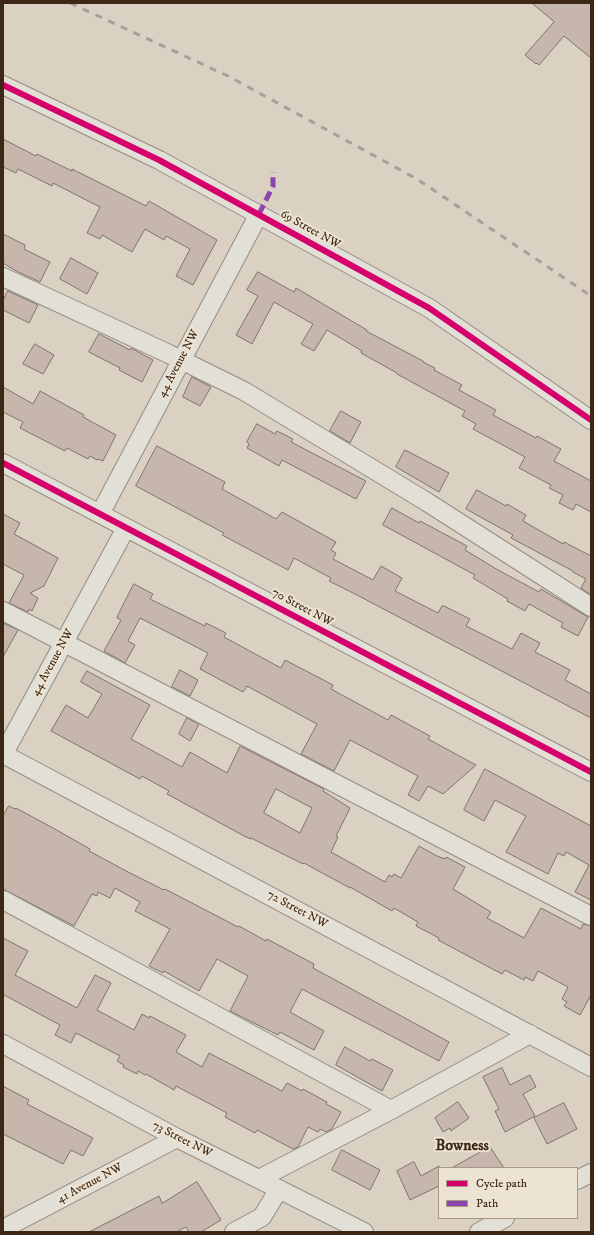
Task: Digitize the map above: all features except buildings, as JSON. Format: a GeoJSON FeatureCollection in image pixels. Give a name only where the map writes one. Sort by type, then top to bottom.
{"type":"FeatureCollection","features":[{"type":"Feature","properties":{"kind":"street","name":"69 Street NW"},"geometry":{"type":"LineString","coordinates":[[3,85],[159,160],[429,308],[591,420]]}},
{"type":"Feature","properties":{"kind":"street","name":"44 Avenue NW"},"geometry":{"type":"LineString","coordinates":[[100,514],[259,214]]}},
{"type":"Feature","properties":{"kind":"street"},"geometry":{"type":"LineString","coordinates":[[3,277],[244,391],[427,502],[591,607]]}},
{"type":"Feature","properties":{"kind":"street","name":"70 Street NW"},"geometry":{"type":"LineString","coordinates":[[3,463],[591,772]]}},
{"type":"Feature","properties":{"kind":"street","name":"44 Avenue NW"},"geometry":{"type":"LineString","coordinates":[[3,755],[126,528]]}},
{"type":"Feature","properties":{"kind":"street"},"geometry":{"type":"LineString","coordinates":[[3,611],[591,916]]}},
{"type":"Feature","properties":{"kind":"street","name":"72 Street NW"},"geometry":{"type":"LineString","coordinates":[[3,755],[591,1067]]}},
{"type":"Feature","properties":{"kind":"street"},"geometry":{"type":"LineString","coordinates":[[3,900],[391,1110]]}},
{"type":"Feature","properties":{"kind":"street"},"geometry":{"type":"LineString","coordinates":[[259,1179],[391,1110],[530,1034]]}},
{"type":"Feature","properties":{"kind":"street","name":"73 Street NW"},"geometry":{"type":"LineString","coordinates":[[3,1044],[177,1138],[364,1232]]}},
{"type":"Feature","properties":{"kind":"street","name":"41 Avenue NW"},"geometry":{"type":"LineString","coordinates":[[6,1224],[177,1138]]}},
{"type":"Feature","properties":{"kind":"street"},"geometry":{"type":"LineString","coordinates":[[578,1180],[591,1173]]}},
{"type":"Feature","properties":{"kind":"street"},"geometry":{"type":"LineString","coordinates":[[234,1232],[262,1217],[279,1189]]}},
{"type":"Feature","properties":{"kind":"street"},"geometry":{"type":"LineString","coordinates":[[479,1232],[503,1219]]}},
{"type":"Feature","properties":{"kind":"railway"},"geometry":{"type":"LineString","coordinates":[[70,3],[228,76],[417,179],[591,296]]}},
{"type":"Feature","properties":{"kind":"marked path"},"geometry":{"type":"LineString","coordinates":[[259,214],[273,186],[273,172]]}},
{"type":"Feature","properties":{"kind":"cycle path"},"geometry":{"type":"LineString","coordinates":[[3,85],[159,160],[429,308],[591,420]]}},
{"type":"Feature","properties":{"kind":"cycle path"},"geometry":{"type":"LineString","coordinates":[[3,463],[591,772]]}},
{"type":"Feature","properties":{"kind":"district","name":"Bowness"},"geometry":{"type":"Point","coordinates":[462,1147]}}]}
